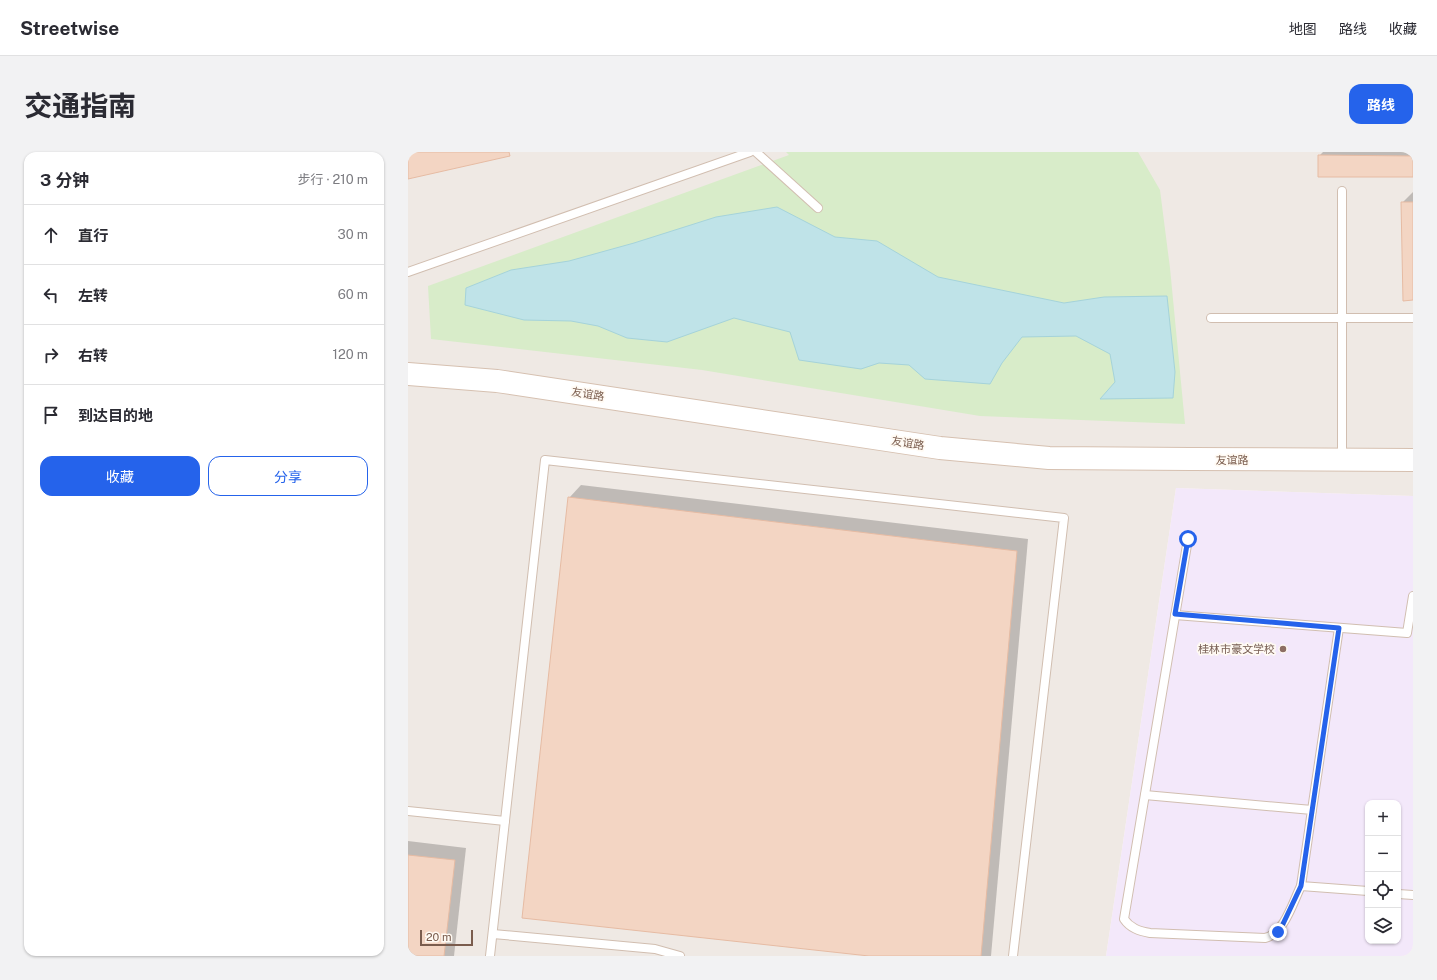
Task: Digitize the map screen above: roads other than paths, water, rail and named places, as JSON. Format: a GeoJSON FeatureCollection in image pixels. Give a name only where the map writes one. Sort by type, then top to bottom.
{"type":"FeatureCollection","features":[{"type":"Feature","properties":{"kind":"street","name":"友谊路"},"geometry":{"type":"LineString","coordinates":[[408,374],[497,380],[940,448],[1049,458],[1413,460]]}},
{"type":"Feature","properties":{"kind":"lane"},"geometry":{"type":"LineString","coordinates":[[408,272],[750,152]]}},
{"type":"Feature","properties":{"kind":"lane"},"geometry":{"type":"LineString","coordinates":[[756,152],[818,208]]}},
{"type":"Feature","properties":{"kind":"lane"},"geometry":{"type":"LineString","coordinates":[[1342,191],[1342,460]]}},
{"type":"Feature","properties":{"kind":"lane"},"geometry":{"type":"LineString","coordinates":[[1211,318],[1413,318]]}},
{"type":"Feature","properties":{"kind":"lane"},"geometry":{"type":"LineString","coordinates":[[490,956],[545,460],[1064,518],[1013,956]]}},
{"type":"Feature","properties":{"kind":"lane"},"geometry":{"type":"LineString","coordinates":[[1188,539],[1124,919],[1128,925],[1142,932],[1150,933],[1260,938],[1269,937],[1280,929],[1301,886],[1339,628]]}},
{"type":"Feature","properties":{"kind":"lane"},"geometry":{"type":"LineString","coordinates":[[1175,614],[1410,633],[1413,596]]}},
{"type":"Feature","properties":{"kind":"lane"},"geometry":{"type":"LineString","coordinates":[[1145,795],[1312,810]]}},
{"type":"Feature","properties":{"kind":"lane"},"geometry":{"type":"LineString","coordinates":[[408,811],[505,821]]}},
{"type":"Feature","properties":{"kind":"lane"},"geometry":{"type":"LineString","coordinates":[[1301,886],[1365,891]]}},
{"type":"Feature","properties":{"kind":"lane"},"geometry":{"type":"LineString","coordinates":[[1401,894],[1413,895]]}},
{"type":"Feature","properties":{"kind":"lane"},"geometry":{"type":"LineString","coordinates":[[493,934],[655,949],[680,956]]}},
{"type":"Feature","properties":{"kind":"water"},"geometry":{"type":"Polygon","coordinates":[[[777,207],[835,237],[877,241],[938,277],[1064,303],[1104,297],[1167,296],[1175,372],[1173,398],[1100,399],[1115,382],[1110,354],[1076,336],[1022,337],[1002,363],[990,384],[925,379],[909,365],[879,363],[861,369],[799,360],[790,332],[734,318],[667,342],[627,338],[598,326],[571,321],[524,320],[465,305],[466,288],[511,270],[569,261],[634,243],[716,217],[777,207]]]}},
{"type":"Feature","properties":{"kind":"place","name":"桂林市豪文学校"},"geometry":{"type":"Point","coordinates":[1283,649]}}]}
